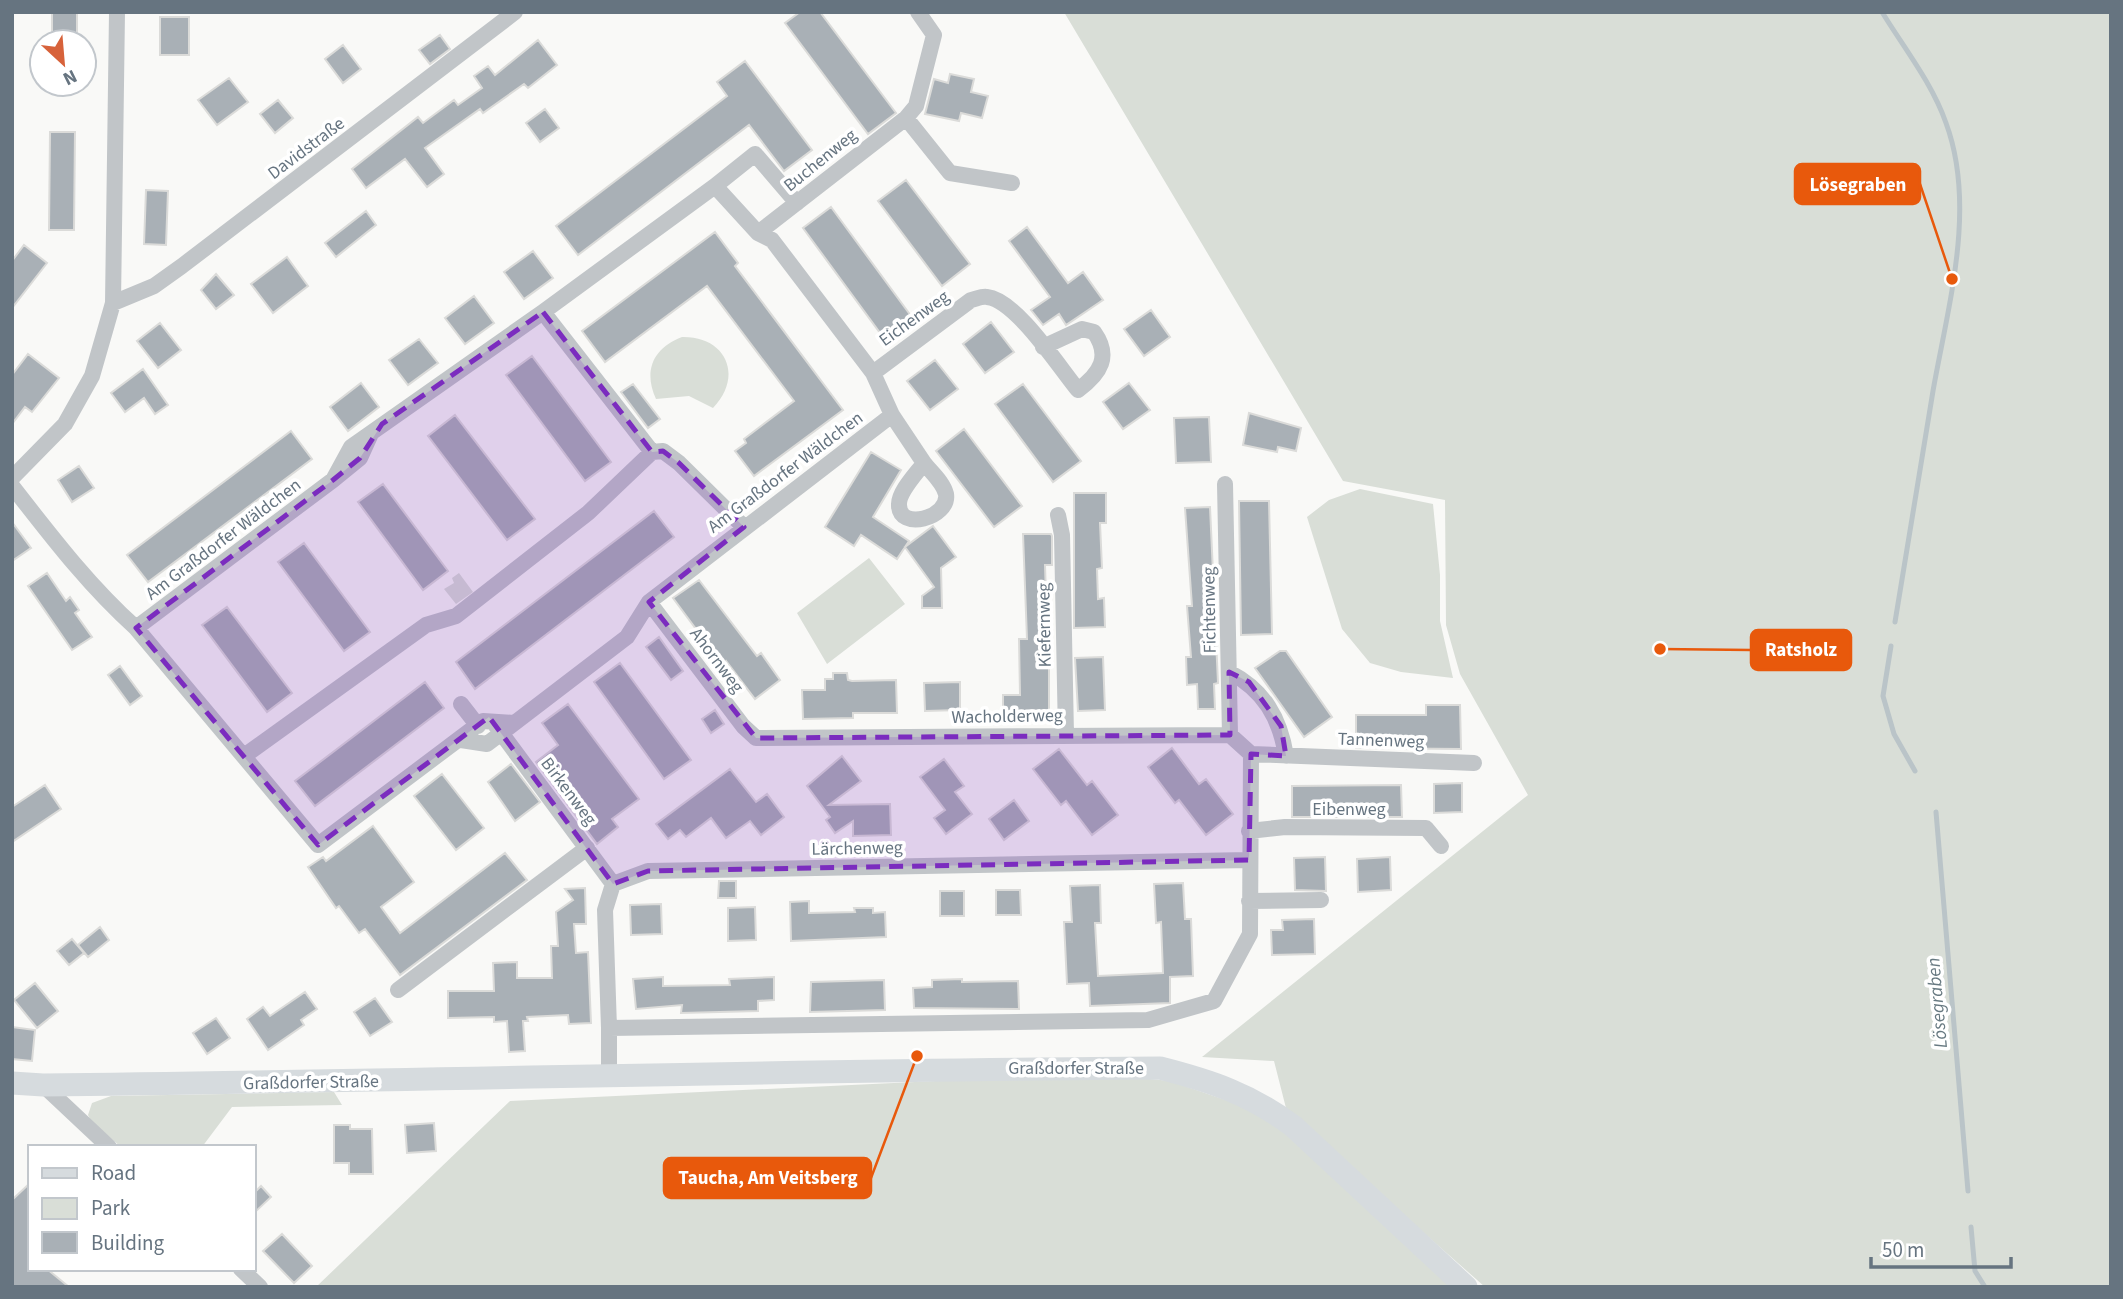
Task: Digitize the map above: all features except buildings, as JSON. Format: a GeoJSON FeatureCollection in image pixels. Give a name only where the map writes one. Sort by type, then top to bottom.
{"type":"FeatureCollection","features":[{"type":"Feature","properties":{"kind":"street"},"geometry":{"type":"LineString","coordinates":[[12,478],[65,424],[92,376],[113,303],[117,12]]}},
{"type":"Feature","properties":{"kind":"street","name":"Davidstraße"},"geometry":{"type":"LineString","coordinates":[[113,303],[154,286],[183,267],[515,12]]}},
{"type":"Feature","properties":{"kind":"street","name":"Buchenweg"},"geometry":{"type":"LineString","coordinates":[[758,233],[906,118],[916,106],[934,35],[918,12]]}},
{"type":"Feature","properties":{"kind":"street"},"geometry":{"type":"LineString","coordinates":[[906,118],[950,173],[1012,183]]}},
{"type":"Feature","properties":{"kind":"street","name":"Am Graßdorfer Wäldchen"},"geometry":{"type":"LineString","coordinates":[[136,628],[334,480],[351,447],[543,312],[755,154],[797,203]]}},
{"type":"Feature","properties":{"kind":"street","name":"Am Graßdorfer Wäldchen"},"geometry":{"type":"LineString","coordinates":[[12,486],[71,560],[113,608],[136,628],[318,845],[461,740],[496,726],[627,636],[649,602],[892,415],[873,373],[772,240],[758,233],[715,186]]}},
{"type":"Feature","properties":{"kind":"street","name":"Eichenweg"},"geometry":{"type":"LineString","coordinates":[[873,373],[971,300],[985,296],[1001,301],[1015,313],[1043,347]]}},
{"type":"Feature","properties":{"kind":"street"},"geometry":{"type":"LineString","coordinates":[[543,312],[652,452]]}},
{"type":"Feature","properties":{"kind":"street"},"geometry":{"type":"LineString","coordinates":[[892,415],[924,463]]}},
{"type":"Feature","properties":{"kind":"street"},"geometry":{"type":"LineString","coordinates":[[244,756],[426,625],[456,616],[588,513],[652,452],[663,452],[679,463],[744,527]]}},
{"type":"Feature","properties":{"kind":"street","name":"Fichtenweg"},"geometry":{"type":"LineString","coordinates":[[1225,484],[1230,735]]}},
{"type":"Feature","properties":{"kind":"street","name":"Kiefernweg"},"geometry":{"type":"LineString","coordinates":[[1058,515],[1062,535],[1066,735]]}},
{"type":"Feature","properties":{"kind":"street","name":"Ahornweg"},"geometry":{"type":"LineString","coordinates":[[649,602],[743,726],[756,738]]}},
{"type":"Feature","properties":{"kind":"street"},"geometry":{"type":"LineString","coordinates":[[1229,672],[1249,682],[1281,726],[1286,756]]}},
{"type":"Feature","properties":{"kind":"street","name":"Birkenweg"},"geometry":{"type":"LineString","coordinates":[[461,704],[496,726],[613,884]]}},
{"type":"Feature","properties":{"kind":"street","name":"Am Graßdorfer Wäldchen"},"geometry":{"type":"LineString","coordinates":[[461,740],[487,744],[496,726]]}},
{"type":"Feature","properties":{"kind":"street"},"geometry":{"type":"LineString","coordinates":[[609,1028],[1148,1020],[1214,1001],[1250,934],[1251,754],[1230,735]]}},
{"type":"Feature","properties":{"kind":"street","name":"Wacholderweg"},"geometry":{"type":"LineString","coordinates":[[756,738],[1230,735]]}},
{"type":"Feature","properties":{"kind":"street","name":"Tannenweg"},"geometry":{"type":"LineString","coordinates":[[1251,754],[1474,763]]}},
{"type":"Feature","properties":{"kind":"street","name":"Eibenweg"},"geometry":{"type":"LineString","coordinates":[[1250,831],[1285,827],[1426,828],[1441,846]]}},
{"type":"Feature","properties":{"kind":"street"},"geometry":{"type":"LineString","coordinates":[[398,990],[587,848]]}},
{"type":"Feature","properties":{"kind":"street","name":"Lärchenweg"},"geometry":{"type":"LineString","coordinates":[[613,884],[648,871],[1249,860]]}},
{"type":"Feature","properties":{"kind":"street"},"geometry":{"type":"LineString","coordinates":[[609,1074],[605,910],[613,884]]}},
{"type":"Feature","properties":{"kind":"street"},"geometry":{"type":"LineString","coordinates":[[1249,901],[1321,900]]}},
{"type":"Feature","properties":{"kind":"street","name":"Graßdorfer Straße"},"geometry":{"type":"LineString","coordinates":[[12,1083],[43,1085],[438,1081],[609,1074],[1160,1068],[1246,1094],[1270,1109],[1293,1126],[1466,1287]]}},
{"type":"Feature","properties":{"kind":"street"},"geometry":{"type":"LineString","coordinates":[[43,1085],[108,1145]]}},
{"type":"Feature","properties":{"kind":"street"},"geometry":{"type":"LineString","coordinates":[[243,1271],[260,1287]]}},
{"type":"Feature","properties":{"kind":"highlighted area"},"geometry":{"type":"Polygon","coordinates":[[[543,312],[652,452],[663,451],[679,463],[744,527],[649,602],[756,738],[1230,735],[1229,672],[1249,682],[1281,726],[1286,756],[1251,754],[1249,860],[648,871],[613,884],[489,717],[318,845],[136,628],[360,458],[382,424],[543,312]]]}},
{"type":"Feature","properties":{"kind":"green space"},"geometry":{"type":"Polygon","coordinates":[[[1064,12],[2111,12],[2111,1287],[1485,1287],[1287,1112],[1274,1061],[1202,1057],[1528,795],[1460,674],[1446,625],[1445,500],[1343,481],[1064,12]]]}},
{"type":"Feature","properties":{"kind":"green space"},"geometry":{"type":"Polygon","coordinates":[[[682,337],[697,338],[710,343],[726,360],[727,383],[713,408],[689,396],[656,399],[650,379],[653,362],[664,347],[682,337]]]}},
{"type":"Feature","properties":{"kind":"green space"},"geometry":{"type":"Polygon","coordinates":[[[1360,489],[1433,504],[1440,575],[1440,621],[1453,678],[1401,672],[1370,663],[1342,629],[1307,517],[1329,500],[1360,489]]]}},
{"type":"Feature","properties":{"kind":"green space"},"geometry":{"type":"Polygon","coordinates":[[[869,558],[905,604],[827,664],[797,613],[869,558]]]}},
{"type":"Feature","properties":{"kind":"green space"},"geometry":{"type":"Polygon","coordinates":[[[459,573],[473,592],[456,604],[444,589],[454,583],[452,578],[459,573]]]}},
{"type":"Feature","properties":{"kind":"green space"},"geometry":{"type":"Polygon","coordinates":[[[1131,1077],[1170,1081],[1240,1105],[1280,1128],[1458,1287],[316,1287],[510,1101],[978,1079],[1131,1077]]]}},
{"type":"Feature","properties":{"kind":"green space"},"geometry":{"type":"Polygon","coordinates":[[[334,1092],[342,1105],[232,1107],[204,1145],[119,1145],[91,1121],[88,1115],[92,1103],[111,1096],[334,1092]]]}},
{"type":"Feature","properties":{"kind":"waterway","name":"Lösegraben"},"geometry":{"type":"LineString","coordinates":[[1882,12],[1940,108],[1955,155],[1959,188],[1957,257],[1952,291],[1895,622]]}},
{"type":"Feature","properties":{"kind":"waterway","name":"Lösegraben"},"geometry":{"type":"LineString","coordinates":[[1891,646],[1883,696],[1894,734],[1915,771]]}},
{"type":"Feature","properties":{"kind":"waterway","name":"Lösegraben"},"geometry":{"type":"LineString","coordinates":[[1936,812],[1968,1191]]}},
{"type":"Feature","properties":{"kind":"waterway","name":"Lösegraben"},"geometry":{"type":"LineString","coordinates":[[1971,1227],[1975,1271],[1985,1287]]}},
{"type":"Feature","properties":{"kind":"place","name":"Lösegraben"},"geometry":{"type":"Point","coordinates":[1952,279]}},
{"type":"Feature","properties":{"kind":"place","name":"Ratsholz"},"geometry":{"type":"Point","coordinates":[1660,649]}},
{"type":"Feature","properties":{"kind":"place","name":"Taucha, Am Veitsberg"},"geometry":{"type":"Point","coordinates":[917,1056]}}]}
